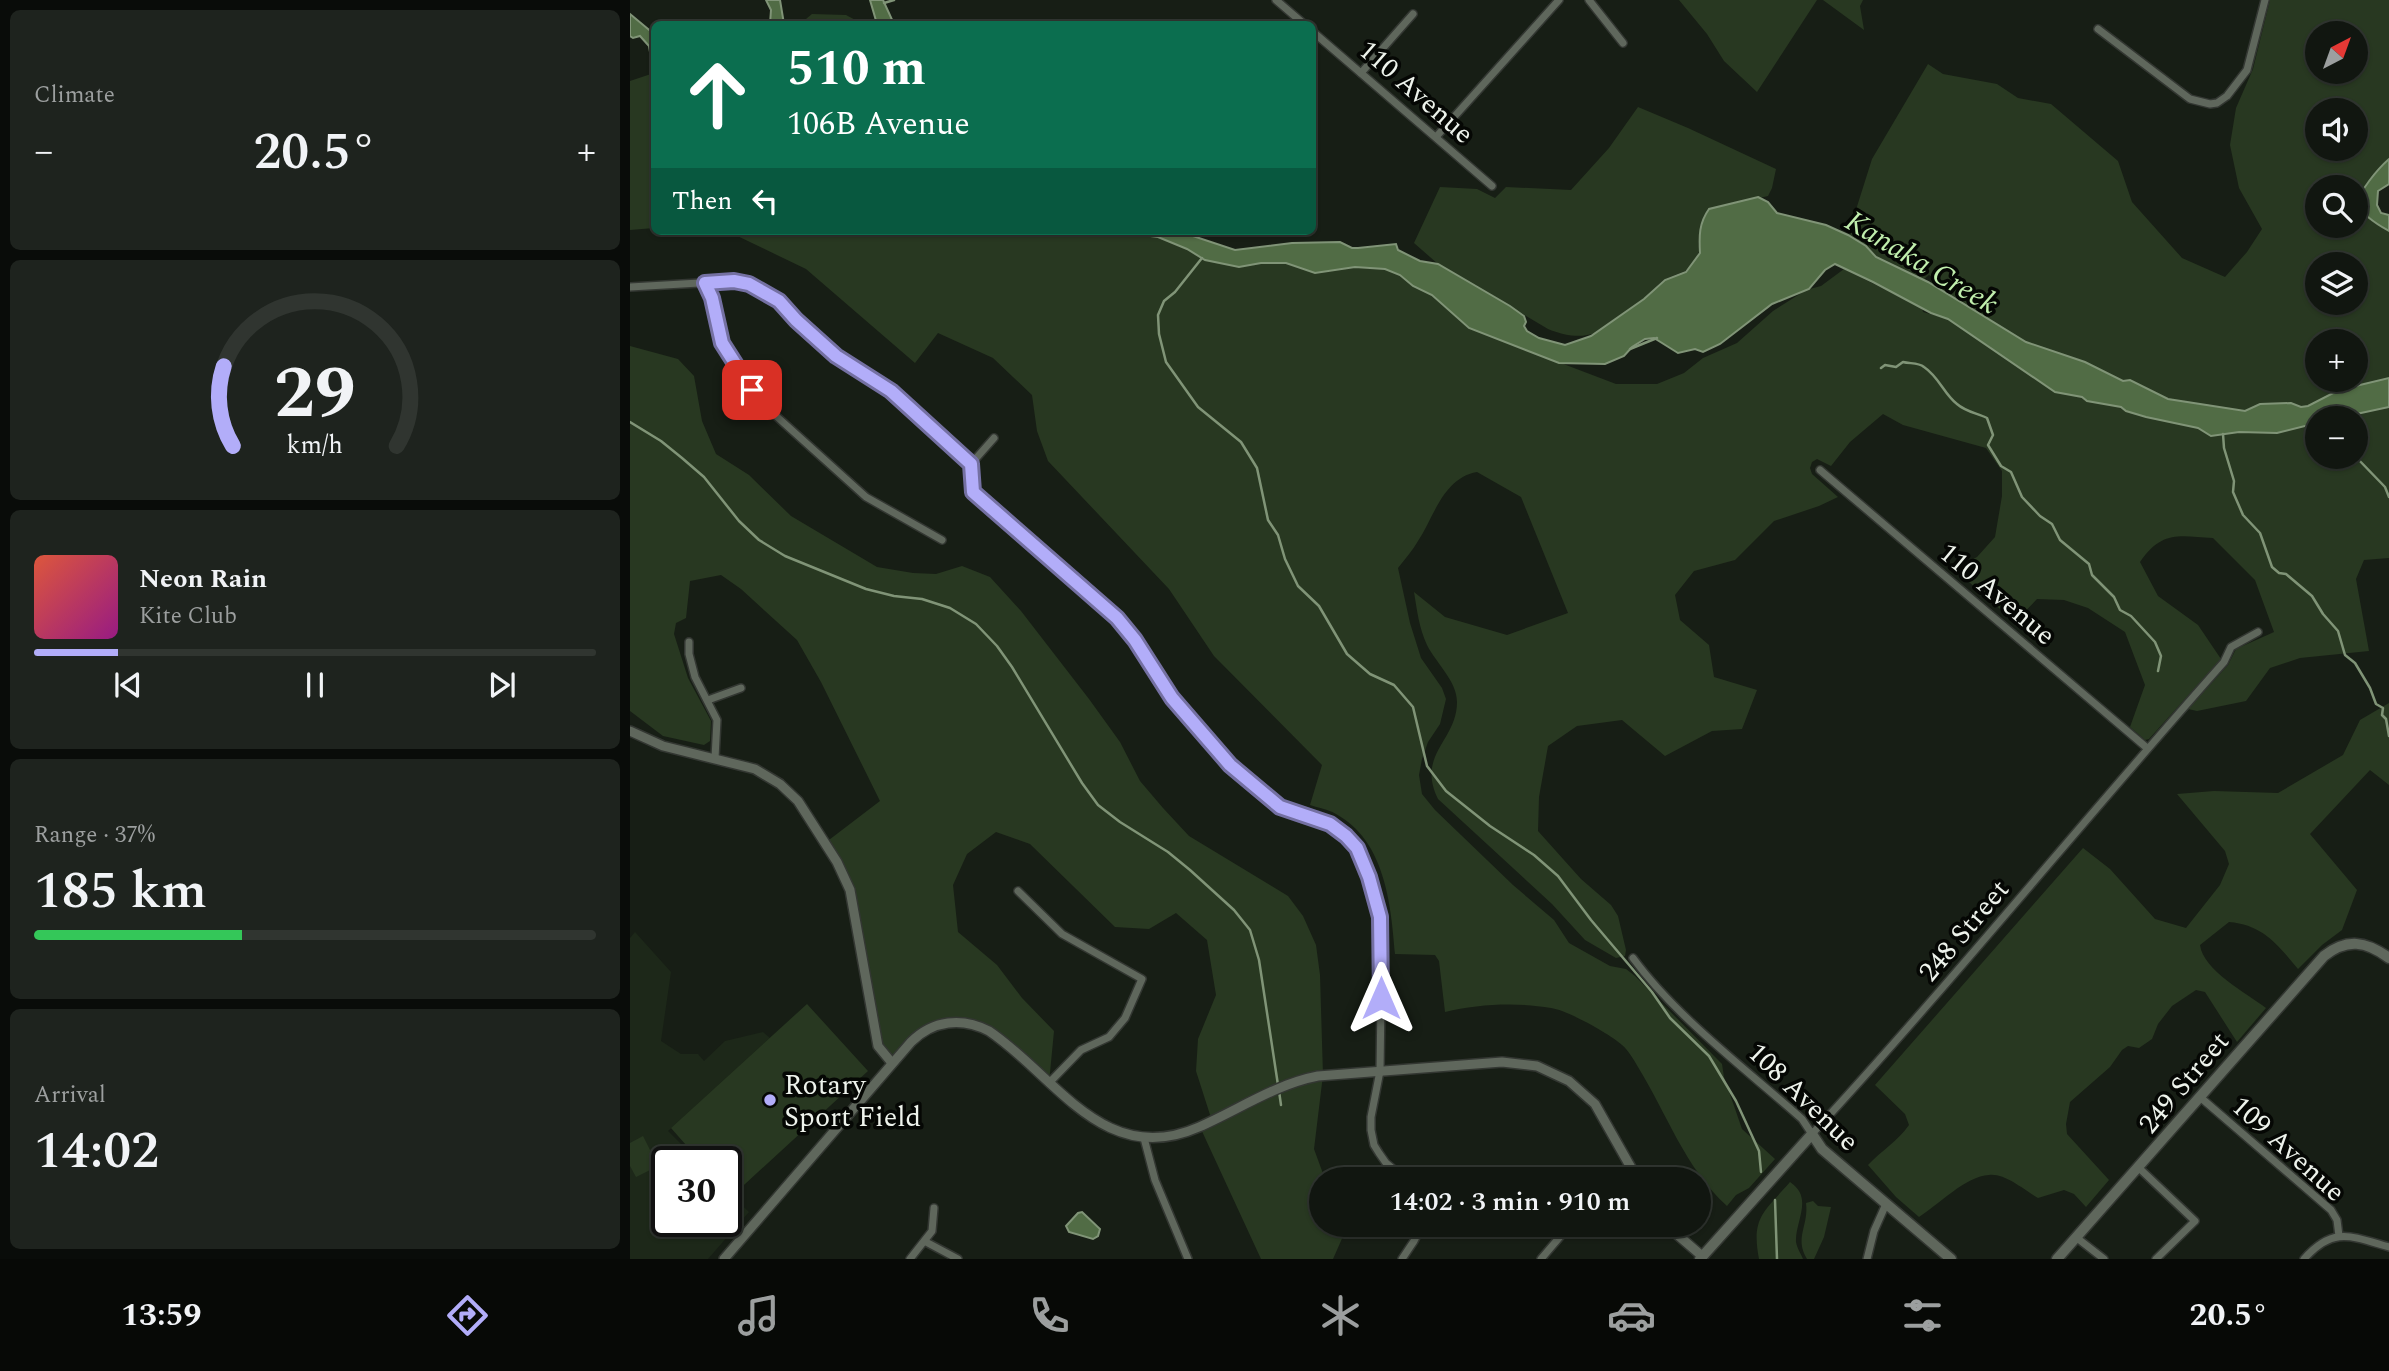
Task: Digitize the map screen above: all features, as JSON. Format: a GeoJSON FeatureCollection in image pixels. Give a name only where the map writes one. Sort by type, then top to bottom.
{"type":"FeatureCollection","features":[{"type":"Feature","properties":{"kind":"main road","name":"249 Street"},"geometry":{"type":"LineString","coordinates":[[2057,1259],[2324,956],[2336,947],[2350,943],[2368,945],[2389,958]]}},
{"type":"Feature","properties":{"kind":"main road","name":"108 Avenue"},"geometry":{"type":"LineString","coordinates":[[1812,1134],[1822,1149],[1951,1259]]}},
{"type":"Feature","properties":{"kind":"main road","name":"248 Street"},"geometry":{"type":"LineString","coordinates":[[1701,1258],[1812,1134]]}},
{"type":"Feature","properties":{"kind":"street"},"geometry":{"type":"LineString","coordinates":[[1276,0],[1300,21]]}},
{"type":"Feature","properties":{"kind":"street"},"geometry":{"type":"LineString","coordinates":[[1436,137],[1559,0]]}},
{"type":"Feature","properties":{"kind":"street"},"geometry":{"type":"LineString","coordinates":[[1589,0],[1623,43]]}},
{"type":"Feature","properties":{"kind":"street"},"geometry":{"type":"LineString","coordinates":[[2098,29],[2190,99],[2217,103],[2227,96],[2248,70],[2265,0]]}},
{"type":"Feature","properties":{"kind":"street"},"geometry":{"type":"LineString","coordinates":[[1362,73],[1413,14]]}},
{"type":"Feature","properties":{"kind":"street","name":"110 Avenue"},"geometry":{"type":"LineString","coordinates":[[1316,34],[1492,186]]}},
{"type":"Feature","properties":{"kind":"street"},"geometry":{"type":"LineString","coordinates":[[630,287],[734,281],[749,284],[779,301],[836,356],[891,391],[971,464],[973,492],[1117,618],[1135,640],[1172,698],[1239,774],[1280,807],[1330,824],[1357,848],[1367,869],[1380,917],[1380,1071],[1371,1117],[1374,1145],[1391,1167]]}},
{"type":"Feature","properties":{"kind":"street"},"geometry":{"type":"LineString","coordinates":[[705,283],[712,298],[722,343],[765,406],[866,497],[942,540]]}},
{"type":"Feature","properties":{"kind":"street"},"geometry":{"type":"LineString","coordinates":[[971,464],[994,438]]}},
{"type":"Feature","properties":{"kind":"street","name":"110 Avenue"},"geometry":{"type":"LineString","coordinates":[[1820,470],[2147,748]]}},
{"type":"Feature","properties":{"kind":"street","name":"248 Street"},"geometry":{"type":"LineString","coordinates":[[1812,1134],[1907,1031],[2147,748],[2224,662],[2231,648],[2258,632]]}},
{"type":"Feature","properties":{"kind":"street"},"geometry":{"type":"LineString","coordinates":[[689,642],[691,666],[714,710],[718,727],[715,758]]}},
{"type":"Feature","properties":{"kind":"street"},"geometry":{"type":"LineString","coordinates":[[708,700],[741,688]]}},
{"type":"Feature","properties":{"kind":"street"},"geometry":{"type":"LineString","coordinates":[[630,731],[659,745],[755,769],[790,792],[842,872],[854,905],[878,1046],[892,1063]]}},
{"type":"Feature","properties":{"kind":"street"},"geometry":{"type":"LineString","coordinates":[[1018,891],[1062,934],[1142,979],[1125,1018],[1109,1037],[1081,1050],[1049,1083]]}},
{"type":"Feature","properties":{"kind":"street","name":"108 Avenue"},"geometry":{"type":"LineString","coordinates":[[1633,958],[1651,981],[1693,1023],[1801,1119],[1812,1134]]}},
{"type":"Feature","properties":{"kind":"street"},"geometry":{"type":"LineString","coordinates":[[724,1259],[914,1039],[928,1028],[943,1023],[965,1023],[992,1033],[1093,1120],[1117,1131],[1144,1138],[1186,1132],[1306,1079],[1510,1062],[1549,1070],[1569,1081],[1595,1104],[1629,1167]]}},
{"type":"Feature","properties":{"kind":"street","name":"109 Avenue"},"geometry":{"type":"LineString","coordinates":[[2200,1097],[2331,1210],[2337,1220],[2339,1236]]}},
{"type":"Feature","properties":{"kind":"street"},"geometry":{"type":"LineString","coordinates":[[1144,1138],[1155,1180],[1188,1259]]}},
{"type":"Feature","properties":{"kind":"street"},"geometry":{"type":"LineString","coordinates":[[2139,1168],[2196,1221],[2156,1259]]}},
{"type":"Feature","properties":{"kind":"street"},"geometry":{"type":"LineString","coordinates":[[1867,1259],[1874,1231],[1886,1204]]}},
{"type":"Feature","properties":{"kind":"street"},"geometry":{"type":"LineString","coordinates":[[911,1259],[932,1231],[934,1208]]}},
{"type":"Feature","properties":{"kind":"street"},"geometry":{"type":"LineString","coordinates":[[2304,1259],[2316,1245],[2332,1236],[2352,1236],[2389,1247]]}},
{"type":"Feature","properties":{"kind":"street"},"geometry":{"type":"LineString","coordinates":[[1402,1259],[1417,1237]]}},
{"type":"Feature","properties":{"kind":"street"},"geometry":{"type":"LineString","coordinates":[[1541,1259],[1558,1237]]}},
{"type":"Feature","properties":{"kind":"street"},"geometry":{"type":"LineString","coordinates":[[1679,1237],[1701,1258]]}},
{"type":"Feature","properties":{"kind":"street"},"geometry":{"type":"LineString","coordinates":[[2077,1238],[2104,1259]]}},
{"type":"Feature","properties":{"kind":"street"},"geometry":{"type":"LineString","coordinates":[[926,1242],[958,1259]]}},
{"type":"Feature","properties":{"kind":"shaded area"},"geometry":{"type":"Polygon","coordinates":[[[766,0],[780,0],[784,21],[770,21],[771,10],[766,0]]]}},
{"type":"Feature","properties":{"kind":"shaded area"},"geometry":{"type":"Polygon","coordinates":[[[870,0],[883,0],[893,21],[876,21],[870,0]]]}},
{"type":"Feature","properties":{"kind":"shaded area"},"geometry":{"type":"Polygon","coordinates":[[[1679,0],[1817,0],[1757,92],[1724,61],[1707,34],[1679,0]]]}},
{"type":"Feature","properties":{"kind":"shaded area"},"geometry":{"type":"Polygon","coordinates":[[[1823,0],[1863,0],[1860,6],[1864,30],[1823,0]]]}},
{"type":"Feature","properties":{"kind":"shaded area"},"geometry":{"type":"Polygon","coordinates":[[[2270,0],[2389,0],[2389,158],[2368,183],[2368,175],[2305,175],[2305,238],[2368,238],[2368,216],[2389,231],[2389,378],[2368,383],[2368,329],[2305,329],[2305,392],[2335,392],[2308,406],[2301,407],[2291,403],[2260,404],[2245,411],[2168,399],[2130,380],[2123,381],[2085,362],[2026,342],[1931,284],[1932,277],[1929,275],[1923,280],[1918,278],[1876,257],[1866,246],[1848,235],[1872,159],[1928,64],[1943,74],[1997,84],[2018,98],[2051,104],[2118,161],[2132,202],[2182,258],[2225,277],[2247,252],[2262,229],[2239,188],[2230,145],[2236,108],[2253,69],[2270,0]]]}},
{"type":"Feature","properties":{"kind":"shaded area"},"geometry":{"type":"Polygon","coordinates":[[[630,14],[651,32],[651,52],[640,36],[630,36],[630,14]]]}},
{"type":"Feature","properties":{"kind":"shaded area"},"geometry":{"type":"Polygon","coordinates":[[[812,14],[846,15],[857,21],[804,21],[812,14]]]}},
{"type":"Feature","properties":{"kind":"shaded area"},"geometry":{"type":"Polygon","coordinates":[[[651,74],[651,228],[630,230],[630,81],[651,74]]]}},
{"type":"Feature","properties":{"kind":"shaded area"},"geometry":{"type":"Polygon","coordinates":[[[1638,107],[1776,169],[1768,196],[1709,209],[1700,232],[1698,255],[1693,265],[1664,280],[1610,326],[1589,335],[1577,336],[1548,329],[1438,264],[1414,243],[1440,187],[1477,189],[1495,198],[1506,187],[1571,190],[1609,148],[1638,107]]]}},
{"type":"Feature","properties":{"kind":"shaded area"},"geometry":{"type":"Polygon","coordinates":[[[2389,159],[2389,184],[2378,191],[2377,205],[2381,213],[2389,215],[2389,231],[2368,216],[2368,183],[2389,159]]]}},
{"type":"Feature","properties":{"kind":"shaded area"},"geometry":{"type":"Polygon","coordinates":[[[1758,197],[1768,202],[1777,213],[1826,225],[1848,235],[1866,246],[1876,257],[1928,282],[2026,342],[2085,362],[2123,381],[2130,380],[2168,399],[2245,411],[2260,404],[2291,403],[2305,406],[2305,426],[2277,433],[2239,432],[2211,436],[2198,428],[2055,392],[1948,319],[1835,264],[1825,270],[1809,289],[1772,304],[1720,344],[1703,352],[1695,349],[1678,353],[1654,338],[1645,339],[1624,356],[1605,364],[1559,363],[1469,328],[1432,295],[1385,269],[1355,267],[1315,273],[1286,263],[1261,263],[1239,267],[1205,260],[1158,237],[1143,235],[1190,235],[1235,250],[1292,243],[1340,242],[1352,248],[1396,244],[1398,250],[1420,261],[1438,264],[1510,306],[1524,316],[1527,331],[1539,338],[1565,345],[1591,336],[1644,299],[1665,280],[1686,272],[1700,253],[1703,219],[1709,209],[1758,197]]]}},
{"type":"Feature","properties":{"kind":"shaded area"},"geometry":{"type":"Polygon","coordinates":[[[735,235],[1131,235],[1158,237],[1205,260],[1239,267],[1261,263],[1286,263],[1315,273],[1355,267],[1385,269],[1432,295],[1469,328],[1616,384],[1657,384],[1684,373],[1703,358],[1737,343],[1773,311],[1806,290],[1821,286],[1844,269],[1922,308],[1923,312],[1948,319],[2055,392],[2198,428],[2211,435],[2239,432],[2277,433],[2305,426],[2305,469],[2368,469],[2368,411],[2389,407],[2389,558],[2364,560],[2356,579],[2369,651],[2300,658],[2270,668],[2246,701],[2197,711],[2188,709],[2228,665],[2236,649],[2274,632],[2255,580],[2213,538],[2181,536],[2156,544],[2140,562],[2158,596],[2198,625],[2221,659],[2149,739],[2145,740],[2130,727],[2145,685],[2125,632],[2088,608],[2064,600],[2037,599],[2015,622],[1954,569],[1977,557],[1995,537],[2002,496],[2002,471],[1986,448],[1903,425],[1883,414],[1850,442],[1831,466],[1817,459],[1812,462],[1812,474],[1838,497],[1774,521],[1735,560],[1694,571],[1675,595],[1680,620],[1709,645],[1714,677],[1757,690],[1742,729],[1712,731],[1665,756],[1622,720],[1577,726],[1548,746],[1539,797],[1538,831],[1581,879],[1611,905],[1618,916],[1626,950],[1625,956],[1616,958],[1585,940],[1552,904],[1438,799],[1432,784],[1434,759],[1451,727],[1457,702],[1450,679],[1424,639],[1414,592],[1445,617],[1507,635],[1568,613],[1521,497],[1477,472],[1456,482],[1441,500],[1416,544],[1398,568],[1421,658],[1442,688],[1446,699],[1440,724],[1428,742],[1422,759],[1419,775],[1422,794],[1435,810],[1513,885],[1554,920],[1569,943],[1610,966],[1626,969],[1635,976],[1722,1064],[1742,1129],[1775,1159],[1749,1188],[1736,1195],[1727,1206],[1711,1190],[1711,1167],[1694,1167],[1635,1061],[1616,1040],[1577,1018],[1551,1008],[1498,1005],[1445,1012],[1439,961],[1435,955],[1395,954],[1391,915],[1382,875],[1365,840],[1333,812],[1310,805],[1322,765],[1214,656],[1169,589],[1048,461],[1037,431],[1032,395],[993,358],[938,333],[915,363],[806,269],[735,235]]]}},
{"type":"Feature","properties":{"kind":"shaded area"},"geometry":{"type":"Polygon","coordinates":[[[630,346],[678,359],[694,376],[702,421],[716,454],[749,475],[791,516],[877,567],[936,574],[962,566],[990,577],[1021,611],[1089,699],[1120,742],[1140,781],[1189,836],[1288,896],[1303,916],[1316,945],[1320,975],[1323,1075],[1314,1149],[1321,1167],[1309,1167],[1309,1237],[1343,1237],[1333,1259],[1261,1259],[1200,1127],[1212,1121],[1196,1071],[1198,1039],[1216,995],[1207,940],[1176,913],[1149,929],[1115,927],[1030,844],[996,832],[967,854],[953,885],[958,932],[997,965],[1022,998],[1054,1031],[1049,1083],[982,1027],[934,1026],[892,1063],[879,1050],[855,913],[825,843],[880,801],[797,640],[741,589],[721,575],[690,581],[686,618],[676,623],[674,634],[688,678],[711,721],[710,741],[704,745],[663,736],[630,711],[630,346]]]}},
{"type":"Feature","properties":{"kind":"shaded area"},"geometry":{"type":"Polygon","coordinates":[[[2389,378],[2389,407],[2368,412],[2368,406],[2308,406],[2335,392],[2368,392],[2368,383],[2389,378]]]}},
{"type":"Feature","properties":{"kind":"shaded area"},"geometry":{"type":"Polygon","coordinates":[[[2389,703],[2389,785],[2370,770],[2310,834],[2357,890],[2342,930],[2298,969],[2268,937],[2241,924],[2229,922],[2200,945],[2203,954],[2217,972],[2266,1008],[2237,1042],[2205,992],[2196,990],[2172,1006],[2158,1024],[2152,1039],[2139,1048],[2128,1046],[2122,1050],[2110,1067],[2070,1102],[2067,1134],[2109,1180],[2086,1207],[2074,1194],[2064,1190],[2038,1198],[2008,1179],[1995,1175],[1971,1180],[1919,1217],[1896,1197],[1868,1165],[1909,1125],[1905,1114],[1875,1085],[2083,848],[2110,869],[2155,919],[2186,928],[2220,885],[2229,864],[2225,851],[2177,794],[2214,791],[2278,793],[2343,755],[2360,720],[2389,703]]]}},
{"type":"Feature","properties":{"kind":"shaded area"},"geometry":{"type":"Polygon","coordinates":[[[635,932],[671,972],[661,1041],[681,1054],[698,1054],[704,1061],[725,1041],[763,1032],[770,1038],[668,1131],[683,1146],[651,1146],[651,1237],[727,1237],[708,1259],[630,1259],[630,938],[635,932]]]}},
{"type":"Feature","properties":{"kind":"shaded area","name":"Rotary Sport Field"},"geometry":{"type":"Polygon","coordinates":[[[807,1004],[868,1071],[742,1187],[742,1146],[687,1146],[671,1128],[807,1004]]]}},
{"type":"Feature","properties":{"kind":"shaded area"},"geometry":{"type":"Polygon","coordinates":[[[643,1136],[651,1152],[651,1170],[636,1177],[630,1166],[630,1143],[643,1136]]]}},
{"type":"Feature","properties":{"kind":"shaded area"},"geometry":{"type":"Polygon","coordinates":[[[1790,1182],[1801,1195],[1802,1210],[1796,1242],[1803,1259],[1759,1259],[1758,1224],[1767,1208],[1790,1182]]]}},
{"type":"Feature","properties":{"kind":"shaded area"},"geometry":{"type":"Polygon","coordinates":[[[1813,1201],[1818,1206],[1831,1207],[1824,1237],[1814,1259],[1807,1259],[1802,1238],[1806,1203],[1813,1201]]]}},
{"type":"Feature","properties":{"kind":"shaded area"},"geometry":{"type":"Polygon","coordinates":[[[742,1205],[749,1212],[742,1220],[742,1205]]]}},
{"type":"Feature","properties":{"kind":"shaded area"},"geometry":{"type":"Polygon","coordinates":[[[1082,1212],[1100,1229],[1098,1236],[1093,1239],[1069,1232],[1066,1226],[1082,1212]]]}},
{"type":"Feature","properties":{"kind":"waterway"},"geometry":{"type":"LineString","coordinates":[[884,3],[894,0]]}},
{"type":"Feature","properties":{"kind":"waterway"},"geometry":{"type":"LineString","coordinates":[[1202,258],[1175,292],[1164,301],[1158,315],[1159,334],[1166,362],[1198,407],[1241,442],[1257,468],[1268,520],[1278,535],[1285,559],[1298,586],[1319,606],[1347,654],[1370,674],[1394,685],[1413,707],[1427,766],[1446,791],[1490,826],[1534,855],[1558,876],[1670,1018],[1709,1056],[1736,1101],[1759,1151],[1761,1172]]}},
{"type":"Feature","properties":{"kind":"waterway","name":"Kanaka Creek"},"geometry":{"type":"LineString","coordinates":[[1630,349],[1657,338]]}},
{"type":"Feature","properties":{"kind":"waterway"},"geometry":{"type":"LineString","coordinates":[[1881,368],[1885,365],[1896,367],[1903,362],[1922,365],[1957,404],[1987,418],[1993,435],[1988,445],[2001,466],[2011,472],[2022,497],[2052,524],[2060,540],[2089,564],[2092,575],[2114,597],[2120,610],[2131,616],[2155,642],[2161,656],[2158,671]]}},
{"type":"Feature","properties":{"kind":"waterway"},"geometry":{"type":"LineString","coordinates":[[630,422],[661,441],[704,477],[739,521],[759,540],[785,556],[866,589],[922,599],[950,608],[976,624],[1012,667],[1098,805],[1190,870],[1234,910],[1250,930],[1259,960],[1278,1085]]}},
{"type":"Feature","properties":{"kind":"waterway"},"geometry":{"type":"LineString","coordinates":[[2223,434],[2224,448],[2234,481],[2233,492],[2243,515],[2260,533],[2272,567],[2279,573],[2286,574],[2312,596],[2338,631],[2345,655],[2355,663],[2376,704],[2383,708],[2382,715],[2386,719],[2389,736]]}},
{"type":"Feature","properties":{"kind":"waterway"},"geometry":{"type":"LineString","coordinates":[[2368,469],[2385,487],[2389,497]]}},
{"type":"Feature","properties":{"kind":"waterway"},"geometry":{"type":"LineString","coordinates":[[1279,1091],[1281,1105]]}},
{"type":"Feature","properties":{"kind":"waterway"},"geometry":{"type":"LineString","coordinates":[[1775,1200],[1777,1259]]}},
{"type":"Feature","properties":{"kind":"place","name":"Rotary Sport Field"},"geometry":{"type":"Point","coordinates":[770,1100]}},
{"type":"Feature","properties":{"kind":"route"},"geometry":{"type":"LineString","coordinates":[[752,390],[722,343],[712,298],[705,283],[734,281],[757,287],[783,304],[796,320],[836,356],[891,391],[971,464],[973,492],[1117,618],[1135,640],[1172,698],[1239,774],[1280,807],[1323,820],[1346,836],[1357,848],[1364,862],[1377,903],[1382,932],[1381,998]]}}]}
